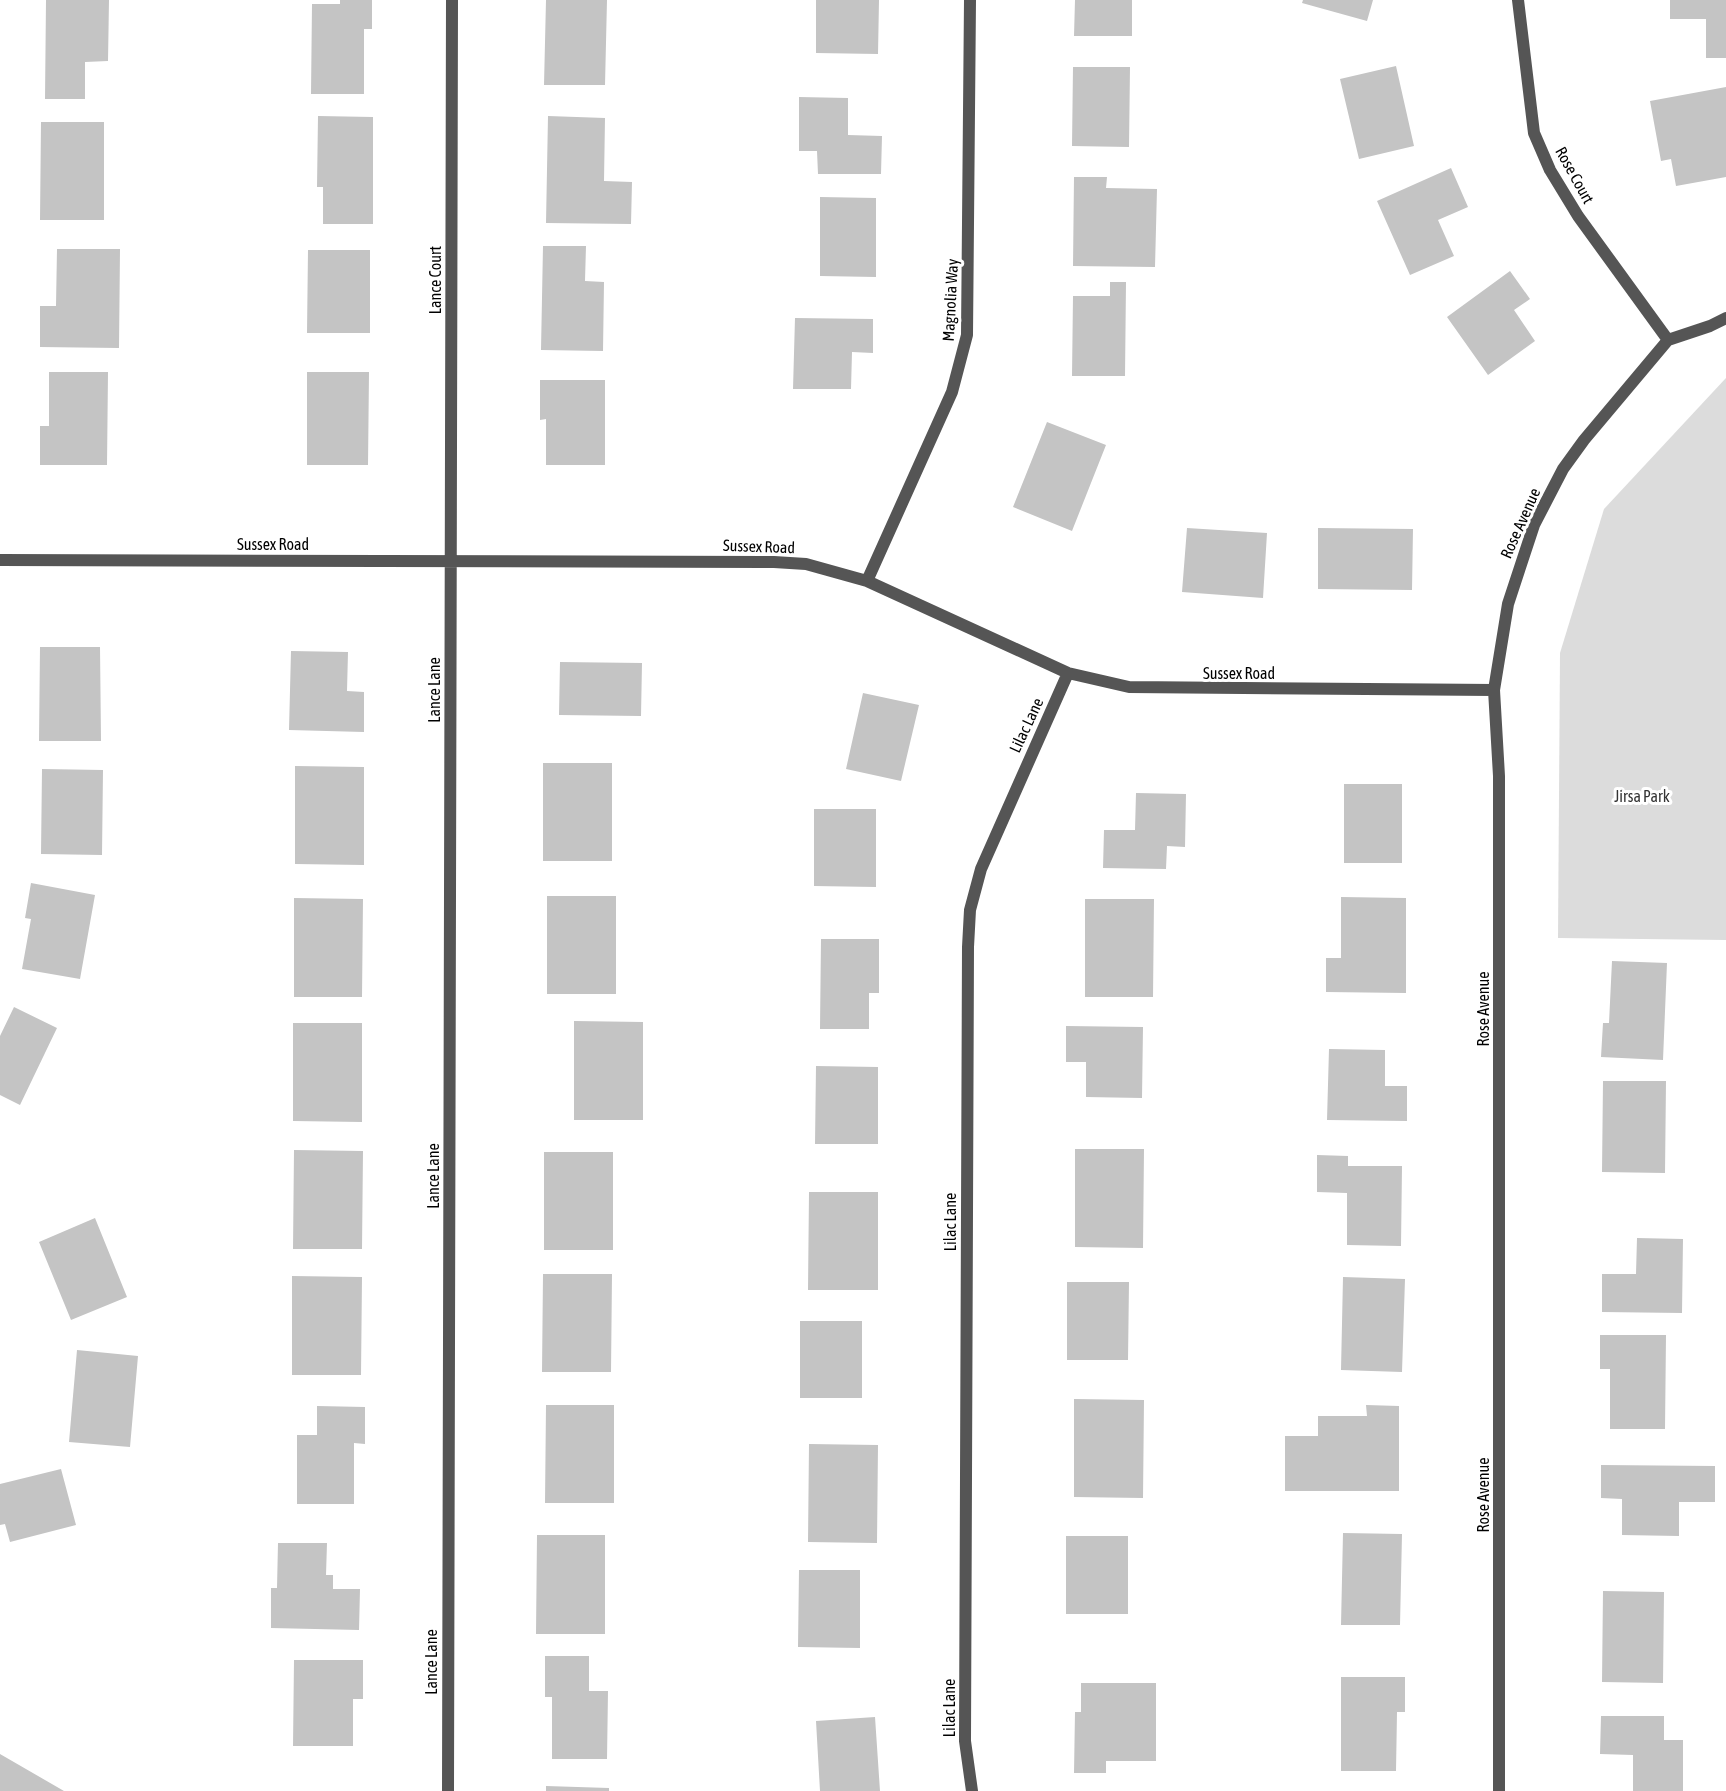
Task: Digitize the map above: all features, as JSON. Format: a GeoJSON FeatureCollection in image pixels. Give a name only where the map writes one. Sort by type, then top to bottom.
{"type":"FeatureCollection","features":[{"type":"Feature","properties":{"kind":"street","name":"Lance Court"},"geometry":{"type":"LineString","coordinates":[[451,561],[452,0]]}},
{"type":"Feature","properties":{"kind":"street","name":"Magnolia Way"},"geometry":{"type":"LineString","coordinates":[[867,581],[952,392],[967,335],[970,0]]}},
{"type":"Feature","properties":{"kind":"street","name":"Rose Court"},"geometry":{"type":"LineString","coordinates":[[1518,0],[1534,133],[1550,170],[1578,216],[1668,340]]}},
{"type":"Feature","properties":{"kind":"street","name":"Rose Avenue"},"geometry":{"type":"LineString","coordinates":[[1499,1791],[1499,776],[1494,690],[1508,604],[1534,525],[1570,459],[1668,340],[1726,318]]}},
{"type":"Feature","properties":{"kind":"street","name":"Sussex Road"},"geometry":{"type":"LineString","coordinates":[[0,560],[774,562],[806,564],[867,581],[1068,673],[1151,689],[1494,690]]}},
{"type":"Feature","properties":{"kind":"street","name":"Lance Lane"},"geometry":{"type":"LineString","coordinates":[[448,1791],[451,561]]}},
{"type":"Feature","properties":{"kind":"street","name":"Lilac Lane"},"geometry":{"type":"LineString","coordinates":[[972,1791],[965,1741],[970,910],[981,869],[999,824],[1068,673]]}},
{"type":"Feature","properties":{"kind":"green space","name":"Jirsa Park"},"geometry":{"type":"Polygon","coordinates":[[[1726,378],[1726,940],[1558,938],[1560,653],[1604,509],[1726,378]]]}},
{"type":"Feature","properties":{"kind":"building"},"geometry":{"type":"Polygon","coordinates":[[[46,0],[109,0],[108,61],[85,62],[85,99],[45,99],[46,0]]]}},
{"type":"Feature","properties":{"kind":"building"},"geometry":{"type":"Polygon","coordinates":[[[340,0],[372,0],[372,29],[364,29],[364,94],[311,94],[312,4],[340,4],[340,0]]]}},
{"type":"Feature","properties":{"kind":"building"},"geometry":{"type":"Polygon","coordinates":[[[546,0],[607,0],[605,85],[544,85],[546,0]]]}},
{"type":"Feature","properties":{"kind":"building"},"geometry":{"type":"Polygon","coordinates":[[[816,0],[879,0],[878,54],[816,53],[816,0]]]}},
{"type":"Feature","properties":{"kind":"building"},"geometry":{"type":"Polygon","coordinates":[[[1075,0],[1132,0],[1132,36],[1074,36],[1075,0]]]}},
{"type":"Feature","properties":{"kind":"building"},"geometry":{"type":"Polygon","coordinates":[[[1303,0],[1373,0],[1367,21],[1302,3],[1303,0]]]}},
{"type":"Feature","properties":{"kind":"building"},"geometry":{"type":"Polygon","coordinates":[[[1670,0],[1726,0],[1726,58],[1706,58],[1706,19],[1670,19],[1670,0]]]}},
{"type":"Feature","properties":{"kind":"building"},"geometry":{"type":"Polygon","coordinates":[[[1396,66],[1414,146],[1359,159],[1340,79],[1396,66]]]}},
{"type":"Feature","properties":{"kind":"building"},"geometry":{"type":"Polygon","coordinates":[[[1073,67],[1130,67],[1129,147],[1072,146],[1073,67]]]}},
{"type":"Feature","properties":{"kind":"building"},"geometry":{"type":"Polygon","coordinates":[[[1726,87],[1726,177],[1676,186],[1671,159],[1661,161],[1650,101],[1726,87]]]}},
{"type":"Feature","properties":{"kind":"building"},"geometry":{"type":"Polygon","coordinates":[[[799,97],[848,98],[848,135],[882,136],[881,174],[818,174],[817,151],[799,151],[799,97]]]}},
{"type":"Feature","properties":{"kind":"building"},"geometry":{"type":"Polygon","coordinates":[[[318,116],[373,117],[373,224],[323,224],[323,187],[317,187],[318,116]]]}},
{"type":"Feature","properties":{"kind":"building"},"geometry":{"type":"Polygon","coordinates":[[[548,116],[605,118],[604,181],[632,182],[631,224],[546,223],[548,116]]]}},
{"type":"Feature","properties":{"kind":"building"},"geometry":{"type":"Polygon","coordinates":[[[41,122],[104,122],[104,220],[40,220],[41,122]]]}},
{"type":"Feature","properties":{"kind":"building"},"geometry":{"type":"Polygon","coordinates":[[[1451,168],[1468,207],[1438,220],[1454,256],[1410,275],[1377,201],[1451,168]]]}},
{"type":"Feature","properties":{"kind":"building"},"geometry":{"type":"Polygon","coordinates":[[[1074,177],[1107,177],[1106,188],[1157,189],[1155,267],[1073,266],[1074,177]]]}},
{"type":"Feature","properties":{"kind":"building"},"geometry":{"type":"Polygon","coordinates":[[[820,197],[876,198],[876,277],[820,276],[820,197]]]}},
{"type":"Feature","properties":{"kind":"building"},"geometry":{"type":"Polygon","coordinates":[[[543,246],[586,246],[585,281],[604,282],[603,351],[541,350],[543,246]]]}},
{"type":"Feature","properties":{"kind":"building"},"geometry":{"type":"Polygon","coordinates":[[[57,249],[120,249],[119,348],[40,347],[40,306],[56,306],[57,249]]]}},
{"type":"Feature","properties":{"kind":"building"},"geometry":{"type":"Polygon","coordinates":[[[308,250],[370,250],[370,333],[307,333],[308,250]]]}},
{"type":"Feature","properties":{"kind":"building"},"geometry":{"type":"Polygon","coordinates":[[[1510,271],[1530,299],[1514,310],[1535,341],[1488,375],[1447,317],[1510,271]]]}},
{"type":"Feature","properties":{"kind":"building"},"geometry":{"type":"Polygon","coordinates":[[[1110,282],[1126,282],[1125,376],[1072,376],[1073,296],[1110,296],[1110,282]]]}},
{"type":"Feature","properties":{"kind":"building"},"geometry":{"type":"Polygon","coordinates":[[[795,318],[873,319],[873,353],[852,352],[851,389],[793,389],[795,318]]]}},
{"type":"Feature","properties":{"kind":"building"},"geometry":{"type":"Polygon","coordinates":[[[49,372],[108,372],[107,465],[40,465],[40,426],[49,426],[49,372]]]}},
{"type":"Feature","properties":{"kind":"building"},"geometry":{"type":"Polygon","coordinates":[[[307,372],[369,372],[368,465],[307,465],[307,372]]]}},
{"type":"Feature","properties":{"kind":"building"},"geometry":{"type":"Polygon","coordinates":[[[540,380],[605,380],[605,465],[546,465],[546,419],[540,420],[540,380]]]}},
{"type":"Feature","properties":{"kind":"building"},"geometry":{"type":"Polygon","coordinates":[[[1047,422],[1106,445],[1072,531],[1013,507],[1047,422]]]}},
{"type":"Feature","properties":{"kind":"building"},"geometry":{"type":"Polygon","coordinates":[[[1187,528],[1267,533],[1263,598],[1182,592],[1187,528]]]}},
{"type":"Feature","properties":{"kind":"building"},"geometry":{"type":"Polygon","coordinates":[[[1318,528],[1413,529],[1412,590],[1318,589],[1318,528]]]}},
{"type":"Feature","properties":{"kind":"building"},"geometry":{"type":"Polygon","coordinates":[[[40,647],[100,647],[101,741],[39,741],[40,647]]]}},
{"type":"Feature","properties":{"kind":"building"},"geometry":{"type":"Polygon","coordinates":[[[291,651],[348,652],[347,691],[364,692],[364,732],[289,730],[291,651]]]}},
{"type":"Feature","properties":{"kind":"building"},"geometry":{"type":"Polygon","coordinates":[[[560,662],[642,663],[641,716],[559,715],[560,662]]]}},
{"type":"Feature","properties":{"kind":"building"},"geometry":{"type":"Polygon","coordinates":[[[863,693],[919,705],[901,781],[846,769],[863,693]]]}},
{"type":"Feature","properties":{"kind":"building"},"geometry":{"type":"Polygon","coordinates":[[[543,763],[612,763],[612,861],[543,861],[543,763]]]}},
{"type":"Feature","properties":{"kind":"building"},"geometry":{"type":"Polygon","coordinates":[[[295,766],[364,767],[364,865],[295,864],[295,766]]]}},
{"type":"Feature","properties":{"kind":"building"},"geometry":{"type":"Polygon","coordinates":[[[42,769],[103,770],[102,855],[41,854],[42,769]]]}},
{"type":"Feature","properties":{"kind":"building"},"geometry":{"type":"Polygon","coordinates":[[[1344,784],[1402,784],[1402,863],[1344,863],[1344,784]]]}},
{"type":"Feature","properties":{"kind":"building"},"geometry":{"type":"Polygon","coordinates":[[[1136,793],[1186,794],[1185,847],[1167,846],[1166,869],[1103,868],[1104,830],[1135,830],[1136,793]]]}},
{"type":"Feature","properties":{"kind":"building"},"geometry":{"type":"Polygon","coordinates":[[[814,809],[876,809],[876,887],[814,886],[814,809]]]}},
{"type":"Feature","properties":{"kind":"building"},"geometry":{"type":"Polygon","coordinates":[[[31,883],[95,895],[80,979],[22,969],[31,919],[25,918],[31,883]]]}},
{"type":"Feature","properties":{"kind":"building"},"geometry":{"type":"Polygon","coordinates":[[[547,896],[616,896],[616,994],[547,994],[547,896]]]}},
{"type":"Feature","properties":{"kind":"building"},"geometry":{"type":"Polygon","coordinates":[[[1341,897],[1406,898],[1406,993],[1326,992],[1326,958],[1341,958],[1341,897]]]}},
{"type":"Feature","properties":{"kind":"building"},"geometry":{"type":"Polygon","coordinates":[[[294,898],[363,899],[362,997],[294,997],[294,898]]]}},
{"type":"Feature","properties":{"kind":"building"},"geometry":{"type":"Polygon","coordinates":[[[1085,899],[1154,899],[1153,997],[1085,997],[1085,899]]]}},
{"type":"Feature","properties":{"kind":"building"},"geometry":{"type":"Polygon","coordinates":[[[821,939],[879,939],[879,993],[869,993],[869,1029],[820,1029],[821,939]]]}},
{"type":"Feature","properties":{"kind":"building"},"geometry":{"type":"Polygon","coordinates":[[[1612,961],[1667,963],[1663,1060],[1601,1057],[1603,1023],[1609,1023],[1612,961]]]}},
{"type":"Feature","properties":{"kind":"building"},"geometry":{"type":"Polygon","coordinates":[[[14,1007],[57,1028],[20,1105],[0,1095],[0,1036],[14,1007]]]}},
{"type":"Feature","properties":{"kind":"building"},"geometry":{"type":"Polygon","coordinates":[[[574,1021],[643,1022],[643,1120],[574,1120],[574,1021]]]}},
{"type":"Feature","properties":{"kind":"building"},"geometry":{"type":"Polygon","coordinates":[[[293,1023],[362,1023],[362,1122],[293,1121],[293,1023]]]}},
{"type":"Feature","properties":{"kind":"building"},"geometry":{"type":"Polygon","coordinates":[[[1066,1026],[1143,1027],[1142,1098],[1086,1097],[1086,1062],[1066,1062],[1066,1026]]]}},
{"type":"Feature","properties":{"kind":"building"},"geometry":{"type":"Polygon","coordinates":[[[1329,1049],[1385,1050],[1385,1086],[1407,1086],[1407,1121],[1327,1120],[1329,1049]]]}},
{"type":"Feature","properties":{"kind":"building"},"geometry":{"type":"Polygon","coordinates":[[[816,1066],[878,1067],[878,1144],[815,1144],[816,1066]]]}},
{"type":"Feature","properties":{"kind":"building"},"geometry":{"type":"Polygon","coordinates":[[[1603,1081],[1666,1081],[1665,1173],[1602,1172],[1603,1081]]]}},
{"type":"Feature","properties":{"kind":"building"},"geometry":{"type":"Polygon","coordinates":[[[1075,1149],[1144,1149],[1143,1248],[1075,1247],[1075,1149]]]}},
{"type":"Feature","properties":{"kind":"building"},"geometry":{"type":"Polygon","coordinates":[[[294,1150],[363,1151],[362,1249],[293,1249],[294,1150]]]}},
{"type":"Feature","properties":{"kind":"building"},"geometry":{"type":"Polygon","coordinates":[[[544,1152],[613,1152],[613,1250],[544,1250],[544,1152]]]}},
{"type":"Feature","properties":{"kind":"building"},"geometry":{"type":"Polygon","coordinates":[[[1317,1155],[1348,1156],[1348,1166],[1402,1166],[1401,1246],[1347,1245],[1347,1193],[1317,1192],[1317,1155]]]}},
{"type":"Feature","properties":{"kind":"building"},"geometry":{"type":"Polygon","coordinates":[[[809,1192],[878,1192],[878,1290],[808,1290],[809,1192]]]}},
{"type":"Feature","properties":{"kind":"building"},"geometry":{"type":"Polygon","coordinates":[[[95,1218],[127,1297],[71,1320],[39,1242],[95,1218]]]}},
{"type":"Feature","properties":{"kind":"building"},"geometry":{"type":"Polygon","coordinates":[[[1637,1238],[1683,1239],[1682,1313],[1602,1312],[1602,1274],[1636,1274],[1637,1238]]]}},
{"type":"Feature","properties":{"kind":"building"},"geometry":{"type":"Polygon","coordinates":[[[543,1274],[612,1274],[611,1372],[542,1372],[543,1274]]]}},
{"type":"Feature","properties":{"kind":"building"},"geometry":{"type":"Polygon","coordinates":[[[292,1276],[362,1277],[361,1375],[292,1375],[292,1276]]]}},
{"type":"Feature","properties":{"kind":"building"},"geometry":{"type":"Polygon","coordinates":[[[1343,1277],[1405,1279],[1402,1372],[1341,1370],[1343,1277]]]}},
{"type":"Feature","properties":{"kind":"building"},"geometry":{"type":"Polygon","coordinates":[[[1067,1282],[1129,1282],[1128,1360],[1067,1360],[1067,1282]]]}},
{"type":"Feature","properties":{"kind":"building"},"geometry":{"type":"Polygon","coordinates":[[[800,1321],[862,1321],[862,1398],[800,1398],[800,1321]]]}},
{"type":"Feature","properties":{"kind":"building"},"geometry":{"type":"Polygon","coordinates":[[[1600,1335],[1666,1335],[1665,1429],[1610,1429],[1610,1369],[1600,1369],[1600,1335]]]}},
{"type":"Feature","properties":{"kind":"building"},"geometry":{"type":"Polygon","coordinates":[[[77,1350],[138,1356],[130,1447],[69,1442],[77,1350]]]}},
{"type":"Feature","properties":{"kind":"building"},"geometry":{"type":"Polygon","coordinates":[[[1074,1399],[1144,1400],[1143,1498],[1074,1497],[1074,1399]]]}},
{"type":"Feature","properties":{"kind":"building"},"geometry":{"type":"Polygon","coordinates":[[[546,1405],[614,1405],[614,1503],[545,1503],[546,1405]]]}},
{"type":"Feature","properties":{"kind":"building"},"geometry":{"type":"Polygon","coordinates":[[[1366,1405],[1399,1406],[1399,1491],[1285,1491],[1285,1436],[1318,1436],[1318,1416],[1367,1416],[1366,1405]]]}},
{"type":"Feature","properties":{"kind":"building"},"geometry":{"type":"Polygon","coordinates":[[[317,1406],[365,1407],[365,1444],[354,1443],[354,1504],[297,1504],[297,1435],[317,1435],[317,1406]]]}},
{"type":"Feature","properties":{"kind":"building"},"geometry":{"type":"Polygon","coordinates":[[[809,1444],[878,1445],[877,1543],[808,1542],[809,1444]]]}},
{"type":"Feature","properties":{"kind":"building"},"geometry":{"type":"Polygon","coordinates":[[[1601,1465],[1715,1466],[1715,1502],[1679,1502],[1679,1536],[1622,1535],[1622,1499],[1601,1498],[1601,1465]]]}},
{"type":"Feature","properties":{"kind":"building"},"geometry":{"type":"Polygon","coordinates":[[[61,1469],[76,1525],[10,1542],[5,1524],[0,1525],[0,1484],[61,1469]]]}},
{"type":"Feature","properties":{"kind":"building"},"geometry":{"type":"Polygon","coordinates":[[[1343,1533],[1402,1534],[1400,1625],[1341,1625],[1343,1533]]]}},
{"type":"Feature","properties":{"kind":"building"},"geometry":{"type":"Polygon","coordinates":[[[537,1535],[605,1535],[605,1634],[536,1634],[537,1535]]]}},
{"type":"Feature","properties":{"kind":"building"},"geometry":{"type":"Polygon","coordinates":[[[1066,1536],[1128,1536],[1128,1614],[1066,1614],[1066,1536]]]}},
{"type":"Feature","properties":{"kind":"building"},"geometry":{"type":"Polygon","coordinates":[[[278,1543],[327,1543],[326,1575],[333,1575],[333,1589],[360,1589],[359,1630],[271,1628],[271,1588],[277,1588],[278,1543]]]}},
{"type":"Feature","properties":{"kind":"building"},"geometry":{"type":"Polygon","coordinates":[[[799,1570],[860,1570],[860,1648],[798,1647],[799,1570]]]}},
{"type":"Feature","properties":{"kind":"building"},"geometry":{"type":"Polygon","coordinates":[[[1603,1591],[1664,1592],[1663,1683],[1602,1682],[1603,1591]]]}},
{"type":"Feature","properties":{"kind":"building"},"geometry":{"type":"Polygon","coordinates":[[[545,1656],[589,1656],[589,1691],[608,1691],[607,1759],[552,1759],[552,1697],[545,1697],[545,1656]]]}},
{"type":"Feature","properties":{"kind":"building"},"geometry":{"type":"Polygon","coordinates":[[[294,1660],[363,1660],[363,1699],[353,1699],[353,1746],[293,1746],[294,1660]]]}},
{"type":"Feature","properties":{"kind":"building"},"geometry":{"type":"Polygon","coordinates":[[[1341,1677],[1405,1677],[1405,1712],[1397,1712],[1396,1771],[1341,1771],[1341,1677]]]}},
{"type":"Feature","properties":{"kind":"building"},"geometry":{"type":"Polygon","coordinates":[[[1081,1683],[1156,1683],[1156,1761],[1106,1761],[1106,1773],[1074,1773],[1075,1712],[1081,1712],[1081,1683]]]}},
{"type":"Feature","properties":{"kind":"building"},"geometry":{"type":"Polygon","coordinates":[[[1601,1716],[1664,1716],[1664,1740],[1683,1740],[1683,1791],[1633,1791],[1633,1755],[1600,1754],[1601,1716]]]}},
{"type":"Feature","properties":{"kind":"building"},"geometry":{"type":"Polygon","coordinates":[[[875,1717],[880,1791],[820,1791],[816,1721],[875,1717]]]}},
{"type":"Feature","properties":{"kind":"building"},"geometry":{"type":"Polygon","coordinates":[[[0,1754],[64,1791],[0,1791],[0,1754]]]}},
{"type":"Feature","properties":{"kind":"building"},"geometry":{"type":"Polygon","coordinates":[[[546,1786],[609,1788],[609,1791],[546,1791],[546,1786]]]}}]}
